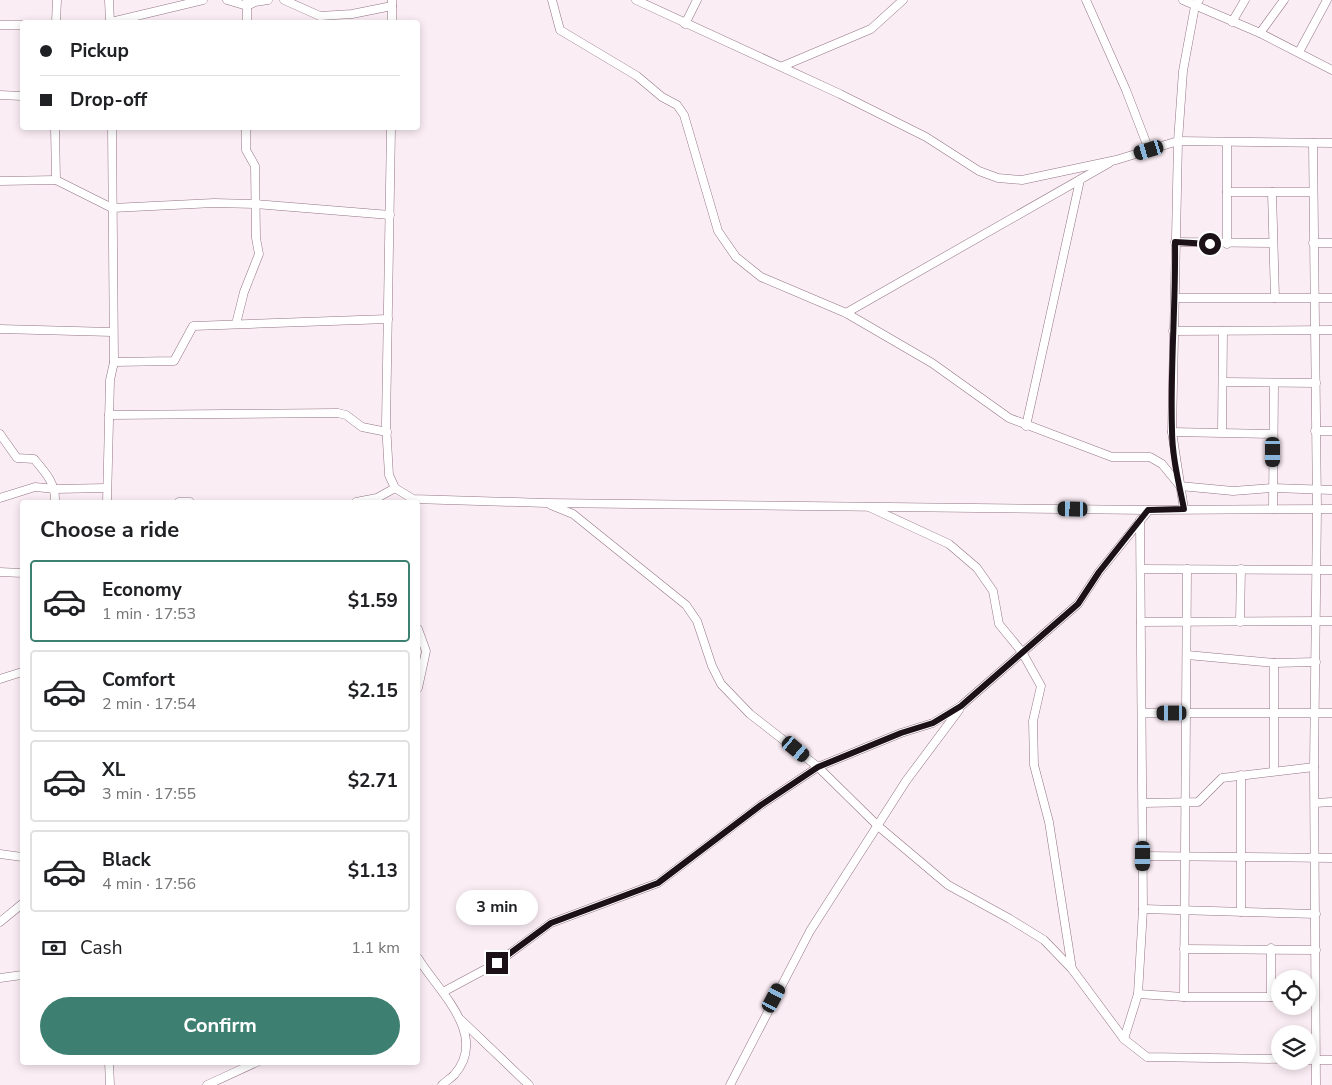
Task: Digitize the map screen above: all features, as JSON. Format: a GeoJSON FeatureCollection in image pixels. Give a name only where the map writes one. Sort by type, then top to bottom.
{"type":"FeatureCollection","features":[{"type":"Feature","properties":{"kind":"street"},"geometry":{"type":"LineString","coordinates":[[56,20],[57,0]]}},
{"type":"Feature","properties":{"kind":"street"},"geometry":{"type":"LineString","coordinates":[[109,0],[110,20]]}},
{"type":"Feature","properties":{"kind":"street"},"geometry":{"type":"LineString","coordinates":[[118,20],[203,0]]}},
{"type":"Feature","properties":{"kind":"street"},"geometry":{"type":"LineString","coordinates":[[227,0],[247,3],[268,0]]}},
{"type":"Feature","properties":{"kind":"street"},"geometry":{"type":"LineString","coordinates":[[284,0],[320,16],[352,14],[392,3],[392,20]]}},
{"type":"Feature","properties":{"kind":"street"},"geometry":{"type":"LineString","coordinates":[[552,0],[560,30],[637,76],[662,97],[677,105],[684,115],[718,231],[736,257],[761,277],[846,313],[932,363],[1009,418],[1112,457],[1150,457],[1162,464],[1180,486],[1233,491],[1273,488],[1332,490]]}},
{"type":"Feature","properties":{"kind":"street"},"geometry":{"type":"LineString","coordinates":[[636,0],[685,24],[783,66],[926,137],[980,171],[998,178],[1022,180],[1116,160],[1178,141],[1332,143]]}},
{"type":"Feature","properties":{"kind":"street"},"geometry":{"type":"LineString","coordinates":[[685,24],[697,0]]}},
{"type":"Feature","properties":{"kind":"street"},"geometry":{"type":"LineString","coordinates":[[783,66],[871,29],[903,0]]}},
{"type":"Feature","properties":{"kind":"street"},"geometry":{"type":"LineString","coordinates":[[1086,0],[1126,90],[1149,150]]}},
{"type":"Feature","properties":{"kind":"street"},"geometry":{"type":"LineString","coordinates":[[1183,0],[1197,3],[1332,70]]}},
{"type":"Feature","properties":{"kind":"street"},"geometry":{"type":"LineString","coordinates":[[1232,22],[1245,0]]}},
{"type":"Feature","properties":{"kind":"street"},"geometry":{"type":"LineString","coordinates":[[1260,33],[1284,0]]}},
{"type":"Feature","properties":{"kind":"street"},"geometry":{"type":"LineString","coordinates":[[1299,52],[1327,0]]}},
{"type":"Feature","properties":{"kind":"street"},"geometry":{"type":"LineString","coordinates":[[247,3],[247,20]]}},
{"type":"Feature","properties":{"kind":"street"},"geometry":{"type":"LineString","coordinates":[[1184,509],[1172,432],[1173,331],[1176,298],[1175,242],[1178,141],[1183,71],[1197,3]]}},
{"type":"Feature","properties":{"kind":"street"},"geometry":{"type":"LineString","coordinates":[[0,25],[20,25]]}},
{"type":"Feature","properties":{"kind":"street"},"geometry":{"type":"LineString","coordinates":[[0,95],[20,96]]}},
{"type":"Feature","properties":{"kind":"street"},"geometry":{"type":"LineString","coordinates":[[55,130],[56,180]]}},
{"type":"Feature","properties":{"kind":"street"},"geometry":{"type":"LineString","coordinates":[[107,500],[110,380],[114,362],[112,332],[112,130]]}},
{"type":"Feature","properties":{"kind":"street"},"geometry":{"type":"LineString","coordinates":[[236,324],[244,292],[259,254],[256,238],[255,166],[246,150],[246,130]]}},
{"type":"Feature","properties":{"kind":"street"},"geometry":{"type":"LineString","coordinates":[[390,130],[387,432],[390,476],[402,499],[546,503],[865,505],[1148,510],[1332,509]]}},
{"type":"Feature","properties":{"kind":"street"},"geometry":{"type":"LineString","coordinates":[[1227,142],[1227,244]]}},
{"type":"Feature","properties":{"kind":"street"},"geometry":{"type":"LineString","coordinates":[[1313,143],[1317,509],[1314,767],[1316,950],[1314,970]]}},
{"type":"Feature","properties":{"kind":"street"},"geometry":{"type":"LineString","coordinates":[[846,313],[1116,160]]}},
{"type":"Feature","properties":{"kind":"street"},"geometry":{"type":"LineString","coordinates":[[0,180],[56,180],[112,208],[214,203],[255,204],[390,214]]}},
{"type":"Feature","properties":{"kind":"street"},"geometry":{"type":"LineString","coordinates":[[1026,426],[1080,180]]}},
{"type":"Feature","properties":{"kind":"street"},"geometry":{"type":"LineString","coordinates":[[1227,192],[1313,192]]}},
{"type":"Feature","properties":{"kind":"street"},"geometry":{"type":"LineString","coordinates":[[1272,192],[1275,298]]}},
{"type":"Feature","properties":{"kind":"street"},"geometry":{"type":"LineString","coordinates":[[1175,242],[1273,243]]}},
{"type":"Feature","properties":{"kind":"street"},"geometry":{"type":"LineString","coordinates":[[1313,243],[1332,243]]}},
{"type":"Feature","properties":{"kind":"street"},"geometry":{"type":"LineString","coordinates":[[1176,298],[1332,298]]}},
{"type":"Feature","properties":{"kind":"street"},"geometry":{"type":"LineString","coordinates":[[114,362],[174,361],[192,326],[388,319]]}},
{"type":"Feature","properties":{"kind":"street"},"geometry":{"type":"LineString","coordinates":[[0,329],[112,332]]}},
{"type":"Feature","properties":{"kind":"street"},"geometry":{"type":"LineString","coordinates":[[1173,331],[1332,330]]}},
{"type":"Feature","properties":{"kind":"street"},"geometry":{"type":"LineString","coordinates":[[1222,432],[1224,382],[1223,331]]}},
{"type":"Feature","properties":{"kind":"street"},"geometry":{"type":"LineString","coordinates":[[1224,382],[1316,383]]}},
{"type":"Feature","properties":{"kind":"street"},"geometry":{"type":"LineString","coordinates":[[1273,510],[1274,383]]}},
{"type":"Feature","properties":{"kind":"street"},"geometry":{"type":"LineString","coordinates":[[109,415],[338,414],[346,415],[362,428],[387,432]]}},
{"type":"Feature","properties":{"kind":"street"},"geometry":{"type":"LineString","coordinates":[[1316,431],[1332,431]]}},
{"type":"Feature","properties":{"kind":"street"},"geometry":{"type":"LineString","coordinates":[[1172,432],[1273,434]]}},
{"type":"Feature","properties":{"kind":"street"},"geometry":{"type":"LineString","coordinates":[[0,434],[17,458],[34,459],[56,489],[55,500]]}},
{"type":"Feature","properties":{"kind":"street"},"geometry":{"type":"LineString","coordinates":[[0,498],[34,487],[56,489],[106,488]]}},
{"type":"Feature","properties":{"kind":"street"},"geometry":{"type":"LineString","coordinates":[[366,500],[377,498],[395,488]]}},
{"type":"Feature","properties":{"kind":"street"},"geometry":{"type":"LineString","coordinates":[[546,503],[573,514],[686,605],[697,621],[712,666],[721,684],[750,714],[818,767],[878,826],[948,885],[1044,940],[1072,969],[1124,1039],[1147,1056],[1271,1059]]}},
{"type":"Feature","properties":{"kind":"street"},"geometry":{"type":"LineString","coordinates":[[865,505],[949,544],[977,568],[993,591],[999,624],[1022,652],[1041,686],[1033,722],[1034,765],[1049,822],[1072,969]]}},
{"type":"Feature","properties":{"kind":"street"},"geometry":{"type":"LineString","coordinates":[[443,992],[497,963],[551,923],[658,883],[761,805],[818,767],[901,733],[933,723],[961,706],[1078,604],[1099,572],[1148,510]]}},
{"type":"Feature","properties":{"kind":"street"},"geometry":{"type":"LineString","coordinates":[[1124,1039],[1138,994],[1143,909],[1140,520]]}},
{"type":"Feature","properties":{"kind":"street"},"geometry":{"type":"LineString","coordinates":[[1140,569],[1332,570]]}},
{"type":"Feature","properties":{"kind":"street"},"geometry":{"type":"LineString","coordinates":[[1184,996],[1187,569]]}},
{"type":"Feature","properties":{"kind":"street"},"geometry":{"type":"LineString","coordinates":[[1240,622],[1241,569]]}},
{"type":"Feature","properties":{"kind":"street"},"geometry":{"type":"LineString","coordinates":[[0,572],[20,573]]}},
{"type":"Feature","properties":{"kind":"street"},"geometry":{"type":"LineString","coordinates":[[1141,622],[1332,621]]}},
{"type":"Feature","properties":{"kind":"street"},"geometry":{"type":"LineString","coordinates":[[420,634],[426,651],[420,679]]}},
{"type":"Feature","properties":{"kind":"street"},"geometry":{"type":"LineString","coordinates":[[1187,655],[1274,662],[1316,662]]}},
{"type":"Feature","properties":{"kind":"street"},"geometry":{"type":"LineString","coordinates":[[1274,662],[1274,771]]}},
{"type":"Feature","properties":{"kind":"street"},"geometry":{"type":"LineString","coordinates":[[0,679],[20,673]]}},
{"type":"Feature","properties":{"kind":"street"},"geometry":{"type":"LineString","coordinates":[[730,1085],[810,931],[906,781],[961,706]]}},
{"type":"Feature","properties":{"kind":"street"},"geometry":{"type":"LineString","coordinates":[[1142,713],[1332,713]]}},
{"type":"Feature","properties":{"kind":"street"},"geometry":{"type":"LineString","coordinates":[[1143,803],[1198,802],[1222,778],[1314,767]]}},
{"type":"Feature","properties":{"kind":"street"},"geometry":{"type":"LineString","coordinates":[[1241,775],[1241,912]]}},
{"type":"Feature","properties":{"kind":"street"},"geometry":{"type":"LineString","coordinates":[[1315,803],[1332,802]]}},
{"type":"Feature","properties":{"kind":"street"},"geometry":{"type":"LineString","coordinates":[[0,854],[20,857]]}},
{"type":"Feature","properties":{"kind":"street"},"geometry":{"type":"LineString","coordinates":[[1143,856],[1332,858]]}},
{"type":"Feature","properties":{"kind":"street"},"geometry":{"type":"LineString","coordinates":[[0,922],[20,906]]}},
{"type":"Feature","properties":{"kind":"street"},"geometry":{"type":"LineString","coordinates":[[1143,909],[1316,914]]}},
{"type":"Feature","properties":{"kind":"street"},"geometry":{"type":"LineString","coordinates":[[1184,949],[1271,948],[1316,950]]}},
{"type":"Feature","properties":{"kind":"street"},"geometry":{"type":"LineString","coordinates":[[1271,948],[1271,970]]}},
{"type":"Feature","properties":{"kind":"street"},"geometry":{"type":"LineString","coordinates":[[420,961],[429,977],[443,992],[461,1020],[529,1085]]}},
{"type":"Feature","properties":{"kind":"street"},"geometry":{"type":"LineString","coordinates":[[0,978],[20,975]]}},
{"type":"Feature","properties":{"kind":"street"},"geometry":{"type":"LineString","coordinates":[[1138,994],[1271,996]]}},
{"type":"Feature","properties":{"kind":"street"},"geometry":{"type":"LineString","coordinates":[[442,1085],[455,1074],[466,1050],[461,1020]]}},
{"type":"Feature","properties":{"kind":"street"},"geometry":{"type":"LineString","coordinates":[[1316,1060],[1332,1060]]}},
{"type":"Feature","properties":{"kind":"street"},"geometry":{"type":"LineString","coordinates":[[109,1065],[110,1085]]}},
{"type":"Feature","properties":{"kind":"street"},"geometry":{"type":"LineString","coordinates":[[206,1085],[250,1065]]}},
{"type":"Feature","properties":{"kind":"street"},"geometry":{"type":"LineString","coordinates":[[1313,1070],[1316,1085]]}},
{"type":"Feature","properties":{"kind":"route"},"geometry":{"type":"LineString","coordinates":[[497,963],[551,923],[658,883],[761,805],[818,767],[901,733],[933,723],[961,706],[1078,604],[1099,572],[1148,510],[1184,509],[1172,432],[1173,331],[1176,298],[1175,242],[1210,244]]}}]}
